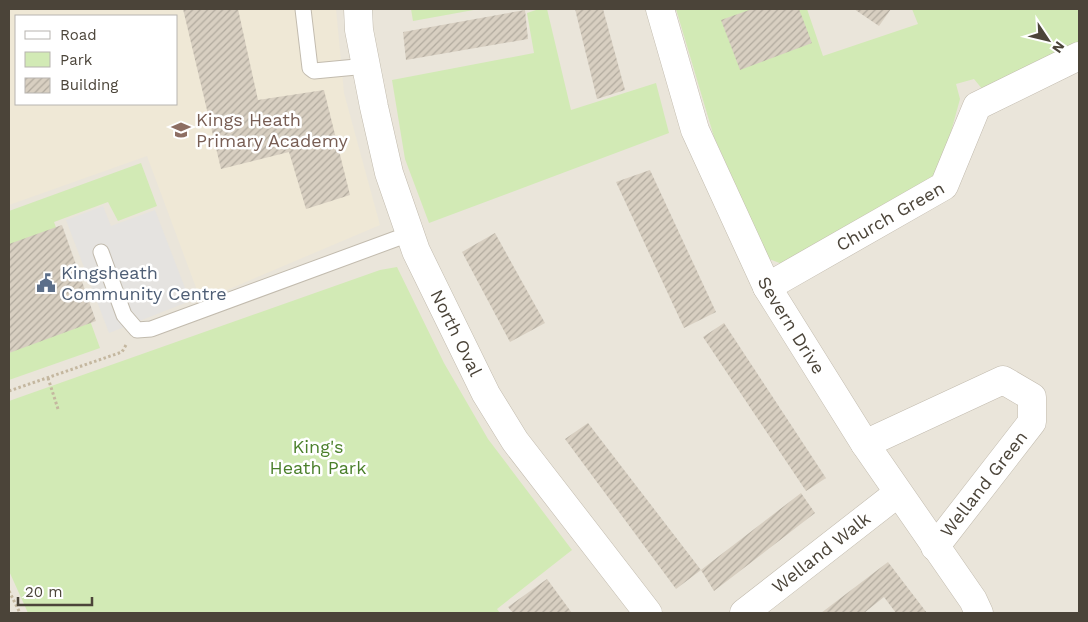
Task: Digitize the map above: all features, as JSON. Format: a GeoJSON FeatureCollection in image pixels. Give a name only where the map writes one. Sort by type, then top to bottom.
{"type":"FeatureCollection","features":[{"type":"Feature","properties":{"kind":"street","name":"North Oval"},"geometry":{"type":"LineString","coordinates":[[358,9],[367,66],[390,173],[409,234],[486,394],[515,441],[648,613]]}},
{"type":"Feature","properties":{"kind":"street","name":"Severn Drive"},"geometry":{"type":"LineString","coordinates":[[660,9],[695,130],[767,287],[864,444],[980,609]]}},
{"type":"Feature","properties":{"kind":"street","name":"Church Green"},"geometry":{"type":"LineString","coordinates":[[767,287],[944,186],[977,106],[1079,56]]}},
{"type":"Feature","properties":{"kind":"street","name":"Welland Green"},"geometry":{"type":"LineString","coordinates":[[864,444],[1003,380],[1032,397],[1032,422],[935,547]]}},
{"type":"Feature","properties":{"kind":"street","name":"Welland Walk"},"geometry":{"type":"LineString","coordinates":[[744,613],[898,493]]}},
{"type":"Feature","properties":{"kind":"lane"},"geometry":{"type":"LineString","coordinates":[[304,9],[310,68],[314,71],[367,66]]}},
{"type":"Feature","properties":{"kind":"lane"},"geometry":{"type":"LineString","coordinates":[[101,252],[124,315],[137,330],[151,329],[409,234]]}},
{"type":"Feature","properties":{"kind":"path"},"geometry":{"type":"LineString","coordinates":[[9,391],[122,352],[137,330]]}},
{"type":"Feature","properties":{"kind":"path"},"geometry":{"type":"LineString","coordinates":[[48,378],[58,409]]}},
{"type":"Feature","properties":{"kind":"path"},"geometry":{"type":"LineString","coordinates":[[9,591],[20,613]]}},
{"type":"Feature","properties":{"kind":"shaded area"},"geometry":{"type":"Polygon","coordinates":[[[9,9],[1079,9],[1079,613],[9,613],[9,9]]]}},
{"type":"Feature","properties":{"kind":"shaded area","name":"Kings Heath Primary Academy"},"geometry":{"type":"Polygon","coordinates":[[[9,9],[336,9],[344,93],[380,225],[201,301],[147,156],[9,205],[9,9]]]}},
{"type":"Feature","properties":{"kind":"shaded area"},"geometry":{"type":"Polygon","coordinates":[[[103,206],[111,226],[155,210],[190,301],[109,333],[66,220],[103,206]]]}},
{"type":"Feature","properties":{"kind":"green space"},"geometry":{"type":"Polygon","coordinates":[[[411,9],[479,9],[413,21],[411,9]]]}},
{"type":"Feature","properties":{"kind":"green space"},"geometry":{"type":"Polygon","coordinates":[[[539,9],[547,9],[571,110],[656,83],[669,133],[429,223],[405,159],[392,80],[534,53],[527,13],[539,9]]]}},
{"type":"Feature","properties":{"kind":"green space"},"geometry":{"type":"Polygon","coordinates":[[[676,9],[807,9],[823,56],[918,24],[912,9],[1079,9],[1079,47],[983,90],[974,79],[956,84],[960,99],[937,183],[785,265],[769,259],[714,137],[676,9]]]}},
{"type":"Feature","properties":{"kind":"green space"},"geometry":{"type":"Polygon","coordinates":[[[141,163],[157,206],[118,221],[108,202],[54,222],[100,348],[9,380],[9,211],[141,163]]]}},
{"type":"Feature","properties":{"kind":"green space","name":"King's Heath Park"},"geometry":{"type":"Polygon","coordinates":[[[397,267],[444,363],[488,439],[572,550],[497,609],[500,613],[28,613],[9,571],[9,401],[380,270],[397,267]]]}},
{"type":"Feature","properties":{"kind":"building"},"geometry":{"type":"Polygon","coordinates":[[[183,9],[238,9],[258,100],[324,90],[350,195],[306,209],[289,152],[221,169],[183,9]]]}},
{"type":"Feature","properties":{"kind":"building"},"geometry":{"type":"Polygon","coordinates":[[[575,9],[603,9],[625,90],[597,99],[575,9]]]}},
{"type":"Feature","properties":{"kind":"building"},"geometry":{"type":"Polygon","coordinates":[[[752,9],[799,9],[812,43],[740,70],[721,20],[752,9]]]}},
{"type":"Feature","properties":{"kind":"building"},"geometry":{"type":"Polygon","coordinates":[[[854,9],[891,9],[879,26],[854,9]]]}},
{"type":"Feature","properties":{"kind":"building"},"geometry":{"type":"Polygon","coordinates":[[[525,10],[528,39],[406,60],[403,32],[525,10]]]}},
{"type":"Feature","properties":{"kind":"building"},"geometry":{"type":"Polygon","coordinates":[[[650,170],[716,312],[684,328],[616,182],[650,170]]]}},
{"type":"Feature","properties":{"kind":"building","name":"Kingsheath Community Centre"},"geometry":{"type":"Polygon","coordinates":[[[62,225],[96,321],[9,353],[9,244],[62,225]]]}},
{"type":"Feature","properties":{"kind":"building"},"geometry":{"type":"Polygon","coordinates":[[[495,233],[545,323],[510,342],[462,252],[495,233]]]}},
{"type":"Feature","properties":{"kind":"building"},"geometry":{"type":"Polygon","coordinates":[[[724,323],[826,478],[806,491],[703,337],[724,323]]]}},
{"type":"Feature","properties":{"kind":"building"},"geometry":{"type":"Polygon","coordinates":[[[588,423],[701,570],[676,589],[565,439],[588,423]]]}},
{"type":"Feature","properties":{"kind":"building"},"geometry":{"type":"Polygon","coordinates":[[[801,493],[815,513],[714,591],[701,570],[801,493]]]}},
{"type":"Feature","properties":{"kind":"building"},"geometry":{"type":"Polygon","coordinates":[[[888,562],[927,613],[896,613],[884,597],[864,613],[821,613],[888,562]]]}},
{"type":"Feature","properties":{"kind":"building"},"geometry":{"type":"Polygon","coordinates":[[[547,579],[572,613],[513,613],[508,607],[547,579]]]}},
{"type":"Feature","properties":{"kind":"place","name":"Kings Heath Primary Academy"},"geometry":{"type":"Point","coordinates":[181,130]}},
{"type":"Feature","properties":{"kind":"place","name":"Kingsheath Community Centre"},"geometry":{"type":"Point","coordinates":[46,283]}}]}
